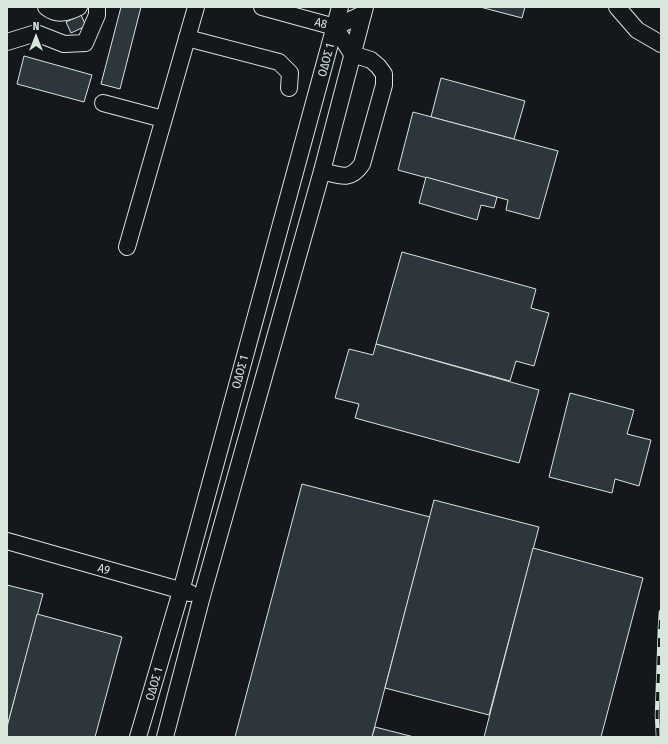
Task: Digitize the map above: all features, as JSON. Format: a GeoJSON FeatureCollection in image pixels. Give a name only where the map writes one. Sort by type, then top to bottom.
{"type":"FeatureCollection","features":[{"type":"Feature","properties":{"kind":"street"},"geometry":{"type":"LineString","coordinates":[[46,7],[52,12],[68,12],[79,7]]}},
{"type":"Feature","properties":{"kind":"street"},"geometry":{"type":"LineString","coordinates":[[7,42],[36,33],[64,44],[85,43],[98,15],[97,7]]}},
{"type":"Feature","properties":{"kind":"street"},"geometry":{"type":"LineString","coordinates":[[127,247],[196,7]]}},
{"type":"Feature","properties":{"kind":"street","name":"Α8"},"geometry":{"type":"LineString","coordinates":[[262,7],[335,27],[352,54]]}},
{"type":"Feature","properties":{"kind":"street","name":"ΟΔΟΣ 1"},"geometry":{"type":"LineString","coordinates":[[138,737],[181,591],[340,7]]}},
{"type":"Feature","properties":{"kind":"street"},"geometry":{"type":"LineString","coordinates":[[617,7],[637,30],[661,44]]}},
{"type":"Feature","properties":{"kind":"street","name":"Α8"},"geometry":{"type":"LineString","coordinates":[[335,27],[364,11]]}},
{"type":"Feature","properties":{"kind":"street","name":"ΟΔΟΣ 1"},"geometry":{"type":"LineString","coordinates":[[165,737],[202,596],[322,171],[364,11]]}},
{"type":"Feature","properties":{"kind":"street"},"geometry":{"type":"LineString","coordinates":[[187,38],[279,62],[290,73],[289,88]]}},
{"type":"Feature","properties":{"kind":"street"},"geometry":{"type":"LineString","coordinates":[[322,171],[341,176],[350,175],[357,171],[362,164],[384,85],[384,74],[378,66],[371,60],[352,54]]}},
{"type":"Feature","properties":{"kind":"street"},"geometry":{"type":"LineString","coordinates":[[103,103],[163,119]]}},
{"type":"Feature","properties":{"kind":"street","name":"Α9"},"geometry":{"type":"LineString","coordinates":[[7,541],[202,596]]}},
{"type":"Feature","properties":{"kind":"building"},"geometry":{"type":"Polygon","coordinates":[[[121,7],[141,7],[120,89],[101,84],[121,7]]]}},
{"type":"Feature","properties":{"kind":"building"},"geometry":{"type":"Polygon","coordinates":[[[480,7],[525,7],[522,18],[480,7]]]}},
{"type":"Feature","properties":{"kind":"building"},"geometry":{"type":"Polygon","coordinates":[[[81,15],[86,26],[71,33],[66,22],[81,15]]]}},
{"type":"Feature","properties":{"kind":"building"},"geometry":{"type":"Polygon","coordinates":[[[24,56],[92,75],[84,102],[17,84],[24,56]]]}},
{"type":"Feature","properties":{"kind":"building"},"geometry":{"type":"Polygon","coordinates":[[[441,78],[525,101],[514,139],[431,117],[441,78]]]}},
{"type":"Feature","properties":{"kind":"building"},"geometry":{"type":"Polygon","coordinates":[[[413,112],[558,151],[539,219],[506,210],[508,200],[398,170],[413,112]]]}},
{"type":"Feature","properties":{"kind":"building"},"geometry":{"type":"Polygon","coordinates":[[[426,177],[497,197],[494,208],[481,205],[477,220],[419,203],[426,177]]]}},
{"type":"Feature","properties":{"kind":"building"},"geometry":{"type":"Polygon","coordinates":[[[402,252],[536,289],[531,308],[549,313],[534,366],[516,361],[510,381],[376,344],[402,252]]]}},
{"type":"Feature","properties":{"kind":"building"},"geometry":{"type":"Polygon","coordinates":[[[376,344],[539,390],[519,463],[355,418],[359,404],[335,398],[349,349],[373,355],[376,344]]]}},
{"type":"Feature","properties":{"kind":"building"},"geometry":{"type":"Polygon","coordinates":[[[570,393],[634,410],[627,434],[651,440],[639,486],[615,479],[612,493],[549,477],[570,393]]]}},
{"type":"Feature","properties":{"kind":"building"},"geometry":{"type":"Polygon","coordinates":[[[302,484],[430,517],[372,737],[235,737],[302,484]]]}},
{"type":"Feature","properties":{"kind":"building"},"geometry":{"type":"Polygon","coordinates":[[[434,500],[539,527],[489,715],[385,688],[434,500]]]}},
{"type":"Feature","properties":{"kind":"building"},"geometry":{"type":"Polygon","coordinates":[[[533,548],[643,578],[601,737],[484,737],[533,548]]]}},
{"type":"Feature","properties":{"kind":"building"},"geometry":{"type":"Polygon","coordinates":[[[7,585],[43,594],[7,727],[7,585]]]}},
{"type":"Feature","properties":{"kind":"building"},"geometry":{"type":"Polygon","coordinates":[[[37,614],[122,637],[95,737],[7,737],[7,727],[37,614]]]}},
{"type":"Feature","properties":{"kind":"building"},"geometry":{"type":"Polygon","coordinates":[[[375,727],[414,737],[372,737],[375,727]]]}},
{"type":"Feature","properties":{"kind":"railway"},"geometry":{"type":"LineString","coordinates":[[658,737],[657,715],[661,612]]}}]}
